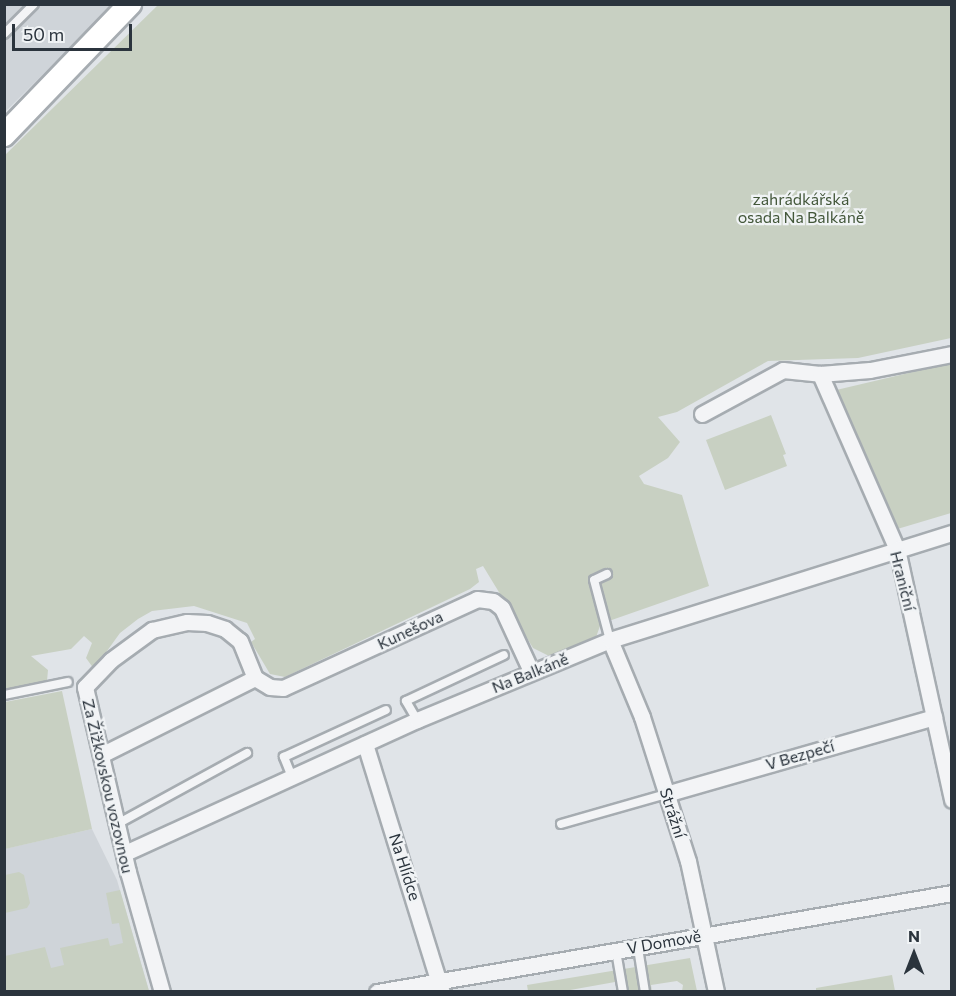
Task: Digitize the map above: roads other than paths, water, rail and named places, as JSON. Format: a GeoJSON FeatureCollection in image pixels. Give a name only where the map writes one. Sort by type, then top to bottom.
{"type":"FeatureCollection","features":[{"type":"Feature","properties":{"kind":"main road"},"geometry":{"type":"LineString","coordinates":[[4,135],[129,4]]}},
{"type":"Feature","properties":{"kind":"street"},"geometry":{"type":"LineString","coordinates":[[702,414],[783,370],[820,374],[870,370],[951,354]]}},
{"type":"Feature","properties":{"kind":"street","name":"Hraniční"},"geometry":{"type":"LineString","coordinates":[[820,374],[897,549],[951,800]]}},
{"type":"Feature","properties":{"kind":"street","name":"Na Balkáně"},"geometry":{"type":"LineString","coordinates":[[125,853],[417,720],[610,640],[951,533]]}},
{"type":"Feature","properties":{"kind":"street","name":"Kunešova"},"geometry":{"type":"LineString","coordinates":[[255,678],[270,687],[283,688],[477,599],[493,601],[502,608],[531,671]]}},
{"type":"Feature","properties":{"kind":"street","name":"Za Žižkovskou vozovnou"},"geometry":{"type":"LineString","coordinates":[[162,992],[125,853],[85,687],[133,642],[170,624],[207,623],[225,629],[240,641],[255,678]]}},
{"type":"Feature","properties":{"kind":"street","name":"Strážní"},"geometry":{"type":"LineString","coordinates":[[610,640],[642,717],[688,861],[716,992]]}},
{"type":"Feature","properties":{"kind":"street"},"geometry":{"type":"LineString","coordinates":[[101,755],[255,678]]}},
{"type":"Feature","properties":{"kind":"street","name":"V Bezpečí"},"geometry":{"type":"LineString","coordinates":[[666,794],[934,717]]}},
{"type":"Feature","properties":{"kind":"street","name":"Na Hlídce"},"geometry":{"type":"LineString","coordinates":[[364,744],[441,986]]}},
{"type":"Feature","properties":{"kind":"street","name":"V Domově"},"geometry":{"type":"LineString","coordinates":[[377,992],[441,986],[703,935],[951,893]]}},
{"type":"Feature","properties":{"kind":"lane"},"geometry":{"type":"LineString","coordinates":[[4,34],[34,4]]}},
{"type":"Feature","properties":{"kind":"lane"},"geometry":{"type":"LineString","coordinates":[[607,574],[594,580],[610,640]]}},
{"type":"Feature","properties":{"kind":"lane"},"geometry":{"type":"LineString","coordinates":[[417,720],[406,700],[504,655]]}},
{"type":"Feature","properties":{"kind":"lane"},"geometry":{"type":"LineString","coordinates":[[4,695],[68,682]]}},
{"type":"Feature","properties":{"kind":"lane"},"geometry":{"type":"LineString","coordinates":[[292,777],[284,757],[386,710]]}},
{"type":"Feature","properties":{"kind":"lane"},"geometry":{"type":"LineString","coordinates":[[119,823],[248,753]]}},
{"type":"Feature","properties":{"kind":"lane"},"geometry":{"type":"LineString","coordinates":[[561,824],[666,794]]}},
{"type":"Feature","properties":{"kind":"lane"},"geometry":{"type":"LineString","coordinates":[[638,948],[645,992]]}},
{"type":"Feature","properties":{"kind":"lane"},"geometry":{"type":"LineString","coordinates":[[616,951],[623,992]]}},
{"type":"Feature","properties":{"kind":"park label","name":"zahrádkářská osada Na Balkáně"},"geometry":{"type":"Point","coordinates":[801,208]}}]}
